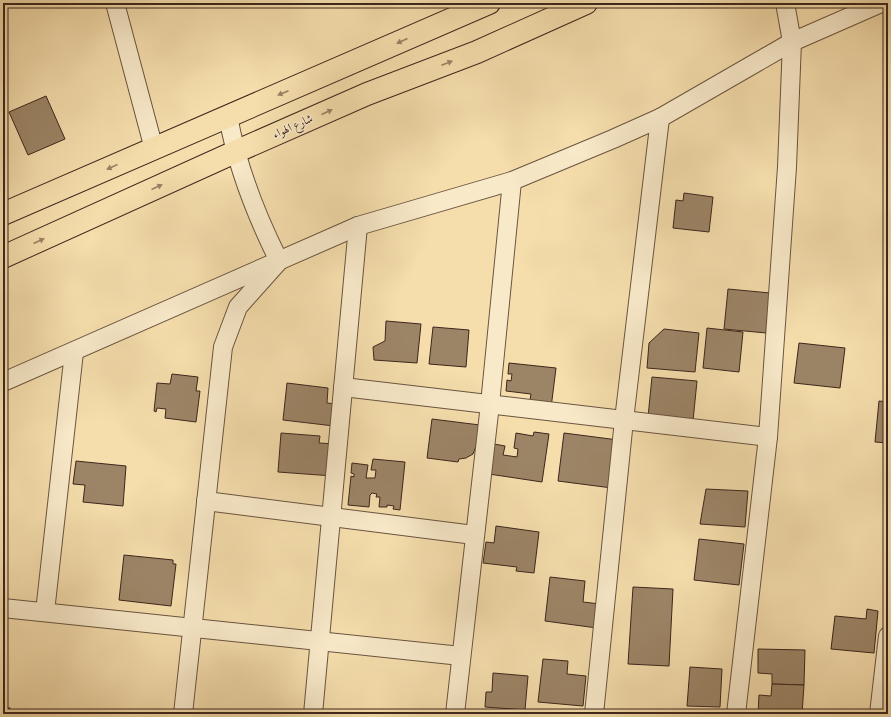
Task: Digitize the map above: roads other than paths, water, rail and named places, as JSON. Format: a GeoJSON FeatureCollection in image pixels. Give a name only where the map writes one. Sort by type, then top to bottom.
{"type":"FeatureCollection","features":[{"type":"Feature","properties":{"kind":"main road"},"geometry":{"type":"LineString","coordinates":[[3,214],[489,3]]}},
{"type":"Feature","properties":{"kind":"main road","name":"شارع الهواء"},"geometry":{"type":"LineString","coordinates":[[3,257],[367,94],[477,52],[586,3]]}},
{"type":"Feature","properties":{"kind":"street"},"geometry":{"type":"LineString","coordinates":[[115,3],[154,149]]}},
{"type":"Feature","properties":{"kind":"street"},"geometry":{"type":"LineString","coordinates":[[736,714],[768,437],[787,167],[792,42],[784,3]]}},
{"type":"Feature","properties":{"kind":"street"},"geometry":{"type":"LineString","coordinates":[[3,382],[358,226],[512,181],[614,139],[660,118],[792,42],[881,3]]}},
{"type":"Feature","properties":{"kind":"street"},"geometry":{"type":"LineString","coordinates":[[228,116],[235,152],[265,233],[279,261]]}},
{"type":"Feature","properties":{"kind":"street"},"geometry":{"type":"LineString","coordinates":[[594,714],[624,420],[660,118]]}},
{"type":"Feature","properties":{"kind":"street"},"geometry":{"type":"LineString","coordinates":[[455,714],[474,535],[490,404],[512,181]]}},
{"type":"Feature","properties":{"kind":"street"},"geometry":{"type":"LineString","coordinates":[[313,714],[358,226]]}},
{"type":"Feature","properties":{"kind":"street"},"geometry":{"type":"LineString","coordinates":[[183,714],[223,347],[238,307],[279,261]]}},
{"type":"Feature","properties":{"kind":"street"},"geometry":{"type":"LineString","coordinates":[[45,612],[74,352]]}},
{"type":"Feature","properties":{"kind":"street"},"geometry":{"type":"LineString","coordinates":[[343,387],[768,437]]}},
{"type":"Feature","properties":{"kind":"street"},"geometry":{"type":"LineString","coordinates":[[206,501],[474,535]]}},
{"type":"Feature","properties":{"kind":"street"},"geometry":{"type":"LineString","coordinates":[[3,608],[461,656]]}},
{"type":"Feature","properties":{"kind":"street"},"geometry":{"type":"LineString","coordinates":[[879,714],[888,636]]}}]}
